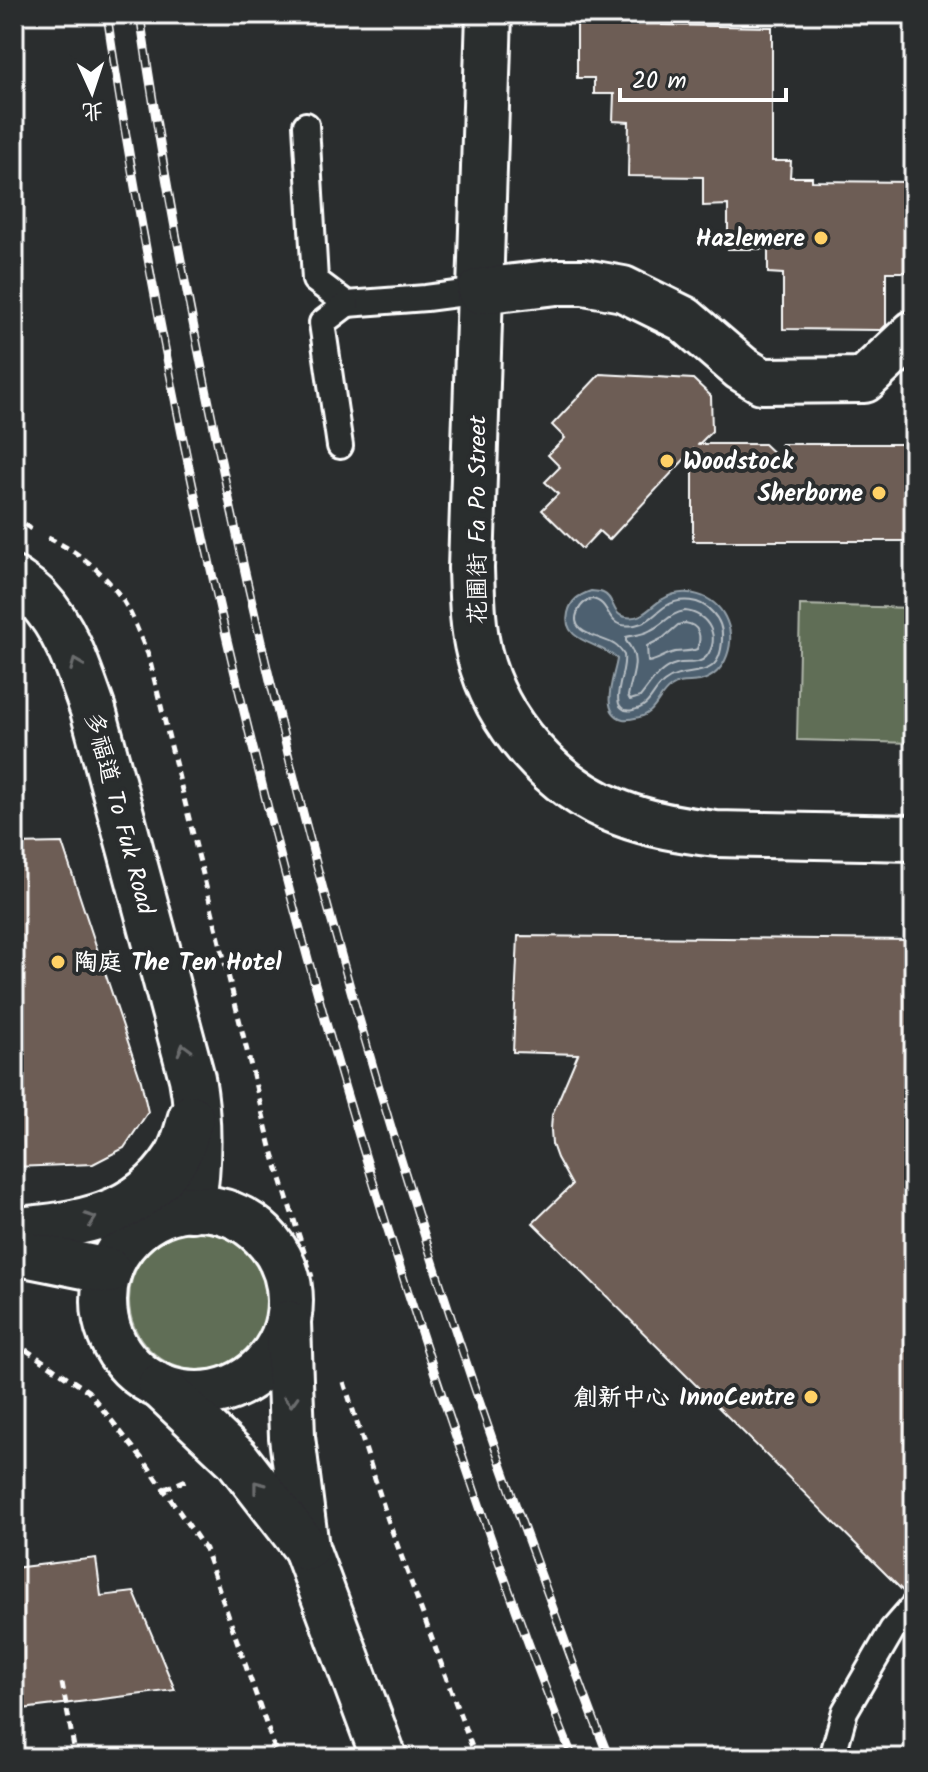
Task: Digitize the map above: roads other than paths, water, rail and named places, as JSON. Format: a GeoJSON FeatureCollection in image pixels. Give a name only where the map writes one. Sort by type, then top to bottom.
{"type":"FeatureCollection","features":[{"type":"Feature","properties":{"kind":"street","name":"花圃街 Fa Po Street"},"geometry":{"type":"LineString","coordinates":[[489,14],[471,568],[479,653],[490,686],[531,749],[557,775],[588,798],[619,812],[653,824],[716,834],[914,838]]}},
{"type":"Feature","properties":{"kind":"street"},"geometry":{"type":"LineString","coordinates":[[480,291],[557,282],[584,282],[623,289],[684,319],[741,368],[762,381],[864,380],[914,333]]}},
{"type":"Feature","properties":{"kind":"street","name":"多福道 To Fuk Road"},"geometry":{"type":"LineString","coordinates":[[14,580],[37,598],[60,628],[89,699],[196,1102],[197,1173],[192,1209]]}},
{"type":"Feature","properties":{"kind":"street"},"geometry":{"type":"LineString","coordinates":[[14,1230],[77,1224],[125,1207],[158,1182],[178,1155],[196,1102]]}},
{"type":"Feature","properties":{"kind":"street"},"geometry":{"type":"LineString","coordinates":[[306,1548],[237,1459],[160,1386],[136,1372],[118,1350],[107,1326],[103,1298],[109,1271],[121,1248],[141,1227],[165,1214],[192,1209],[221,1211],[247,1222],[269,1242],[284,1267],[291,1294],[288,1323],[292,1437],[306,1548],[384,1758]]}},
{"type":"Feature","properties":{"kind":"street"},"geometry":{"type":"LineString","coordinates":[[14,1252],[109,1271]]}},
{"type":"Feature","properties":{"kind":"street"},"geometry":{"type":"LineString","coordinates":[[160,1386],[186,1393],[213,1393],[239,1384],[261,1369],[278,1349],[288,1323]]}},
{"type":"Feature","properties":{"kind":"lane"},"geometry":{"type":"LineString","coordinates":[[306,125],[315,280],[347,304]]}},
{"type":"Feature","properties":{"kind":"lane"},"geometry":{"type":"LineString","coordinates":[[340,446],[322,323],[347,304],[480,291]]}},
{"type":"Feature","properties":{"kind":"lane"},"geometry":{"type":"LineString","coordinates":[[832,1758],[845,1711],[892,1630],[914,1605]]}},
{"type":"Feature","properties":{"kind":"water"},"geometry":{"type":"Polygon","coordinates":[[[591,591],[607,595],[621,616],[632,617],[672,595],[689,593],[706,598],[720,609],[728,626],[729,646],[723,664],[700,681],[678,683],[671,687],[652,710],[642,716],[623,719],[615,715],[611,709],[610,692],[617,659],[576,636],[567,623],[573,601],[591,591]]]}},
{"type":"Feature","properties":{"kind":"railway"},"geometry":{"type":"LineString","coordinates":[[107,14],[123,120],[182,434],[233,667],[292,899],[357,1128],[429,1356],[480,1508],[573,1758]]}},
{"type":"Feature","properties":{"kind":"railway"},"geometry":{"type":"LineString","coordinates":[[140,14],[177,238],[221,461],[320,880],[399,1155],[442,1291],[536,1562],[609,1758]]}},
{"type":"Feature","properties":{"kind":"place","name":"Hazlemere"},"geometry":{"type":"Point","coordinates":[821,238]}},
{"type":"Feature","properties":{"kind":"place","name":"Woodstock"},"geometry":{"type":"Point","coordinates":[667,461]}},
{"type":"Feature","properties":{"kind":"place","name":"Sherborne"},"geometry":{"type":"Point","coordinates":[879,493]}},
{"type":"Feature","properties":{"kind":"place","name":"陶庭 The Ten Hotel"},"geometry":{"type":"Point","coordinates":[58,962]}},
{"type":"Feature","properties":{"kind":"place","name":"創新中心 InnoCentre"},"geometry":{"type":"Point","coordinates":[811,1397]}}]}
